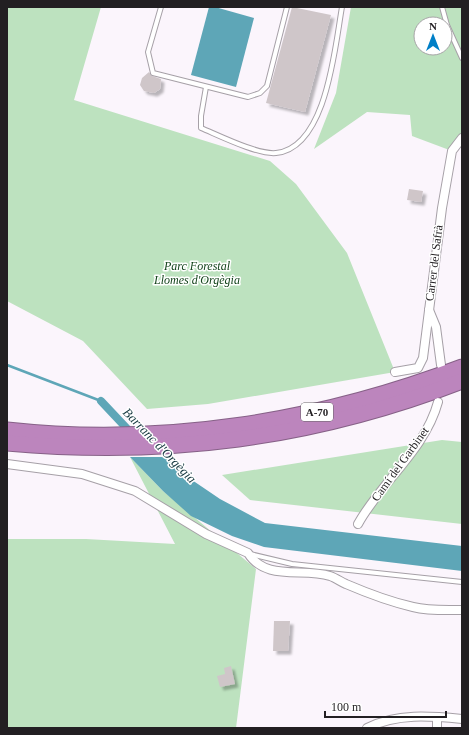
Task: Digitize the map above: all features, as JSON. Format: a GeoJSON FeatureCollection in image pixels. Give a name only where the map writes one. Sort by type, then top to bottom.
{"type":"FeatureCollection","features":[{"type":"Feature","properties":{"kind":"highway","name":"A-70"},"geometry":{"type":"LineString","coordinates":[[7,443],[63,448],[127,442],[166,433],[239,426],[320,412],[408,387],[462,367]]}},
{"type":"Feature","properties":{"kind":"highway","name":"A-70"},"geometry":{"type":"LineString","coordinates":[[7,430],[172,447],[244,439],[294,431],[394,405],[462,381]]}},
{"type":"Feature","properties":{"kind":"street","name":"Carrer del Safrà"},"geometry":{"type":"LineString","coordinates":[[395,372],[418,368],[423,358],[442,208],[452,151],[462,138]]}},
{"type":"Feature","properties":{"kind":"street"},"geometry":{"type":"LineString","coordinates":[[428,309],[436,327],[441,365]]}},
{"type":"Feature","properties":{"kind":"street","name":"Camí del Garbinet"},"geometry":{"type":"LineString","coordinates":[[358,524],[366,510],[418,443],[434,416],[438,402]]}},
{"type":"Feature","properties":{"kind":"street"},"geometry":{"type":"LineString","coordinates":[[7,464],[82,474],[135,491],[206,534],[248,553],[256,562],[268,569],[280,572],[330,576],[347,584],[412,607],[430,610],[462,610]]}},
{"type":"Feature","properties":{"kind":"street"},"geometry":{"type":"LineString","coordinates":[[367,728],[390,720],[406,717],[462,718]]}},
{"type":"Feature","properties":{"kind":"street"},"geometry":{"type":"LineString","coordinates":[[437,717],[437,728]]}},
{"type":"Feature","properties":{"kind":"lane"},"geometry":{"type":"LineString","coordinates":[[161,7],[148,52],[153,73],[248,97],[260,93],[267,86],[287,7]]}},
{"type":"Feature","properties":{"kind":"lane"},"geometry":{"type":"LineString","coordinates":[[206,87],[201,116],[201,128],[254,149],[276,153],[297,145],[310,131],[327,94],[342,7]]}},
{"type":"Feature","properties":{"kind":"lane"},"geometry":{"type":"LineString","coordinates":[[442,7],[447,25],[462,58]]}},
{"type":"Feature","properties":{"kind":"lane"},"geometry":{"type":"LineString","coordinates":[[248,553],[292,564],[462,582]]}},
{"type":"Feature","properties":{"kind":"green space","name":"Parc Forestal Llomes d'Orgègia"},"geometry":{"type":"Polygon","coordinates":[[[7,7],[101,7],[74,100],[270,161],[296,184],[347,253],[395,372],[208,404],[147,409],[83,341],[7,301],[7,7]]]}},
{"type":"Feature","properties":{"kind":"green space"},"geometry":{"type":"Polygon","coordinates":[[[351,7],[462,7],[462,138],[452,151],[412,136],[410,115],[367,112],[314,149],[336,93],[351,7]]]}},
{"type":"Feature","properties":{"kind":"green space"},"geometry":{"type":"Polygon","coordinates":[[[442,440],[462,442],[462,524],[250,500],[222,475],[442,440]]]}},
{"type":"Feature","properties":{"kind":"green space"},"geometry":{"type":"Polygon","coordinates":[[[130,457],[163,491],[256,569],[236,728],[7,728],[7,539],[86,539],[175,544],[130,457]]]}},
{"type":"Feature","properties":{"kind":"water"},"geometry":{"type":"Polygon","coordinates":[[[209,7],[215,7],[254,18],[236,87],[191,75],[209,7]]]}},
{"type":"Feature","properties":{"kind":"water"},"geometry":{"type":"Polygon","coordinates":[[[130,457],[171,457],[192,480],[220,499],[265,523],[462,546],[462,571],[264,547],[232,536],[191,516],[163,491],[130,457]]]}},
{"type":"Feature","properties":{"kind":"building"},"geometry":{"type":"Polygon","coordinates":[[[292,7],[331,15],[305,112],[266,103],[292,7]]]}},
{"type":"Feature","properties":{"kind":"building"},"geometry":{"type":"Polygon","coordinates":[[[149,72],[152,76],[161,79],[160,89],[154,93],[144,91],[140,85],[142,78],[149,72]]]}},
{"type":"Feature","properties":{"kind":"building"},"geometry":{"type":"Polygon","coordinates":[[[409,189],[423,191],[421,202],[407,200],[409,189]]]}},
{"type":"Feature","properties":{"kind":"building"},"geometry":{"type":"Polygon","coordinates":[[[274,621],[290,621],[288,651],[273,651],[274,621]]]}},
{"type":"Feature","properties":{"kind":"building"},"geometry":{"type":"Polygon","coordinates":[[[231,666],[235,684],[220,687],[217,676],[225,674],[224,668],[231,666]]]}},
{"type":"Feature","properties":{"kind":"waterway","name":"Barranc d'Orgègia"},"geometry":{"type":"LineString","coordinates":[[7,365],[101,401]]}},
{"type":"Feature","properties":{"kind":"waterway","name":"Barranc d'Orgègia"},"geometry":{"type":"LineString","coordinates":[[101,401],[133,435]]}}]}
